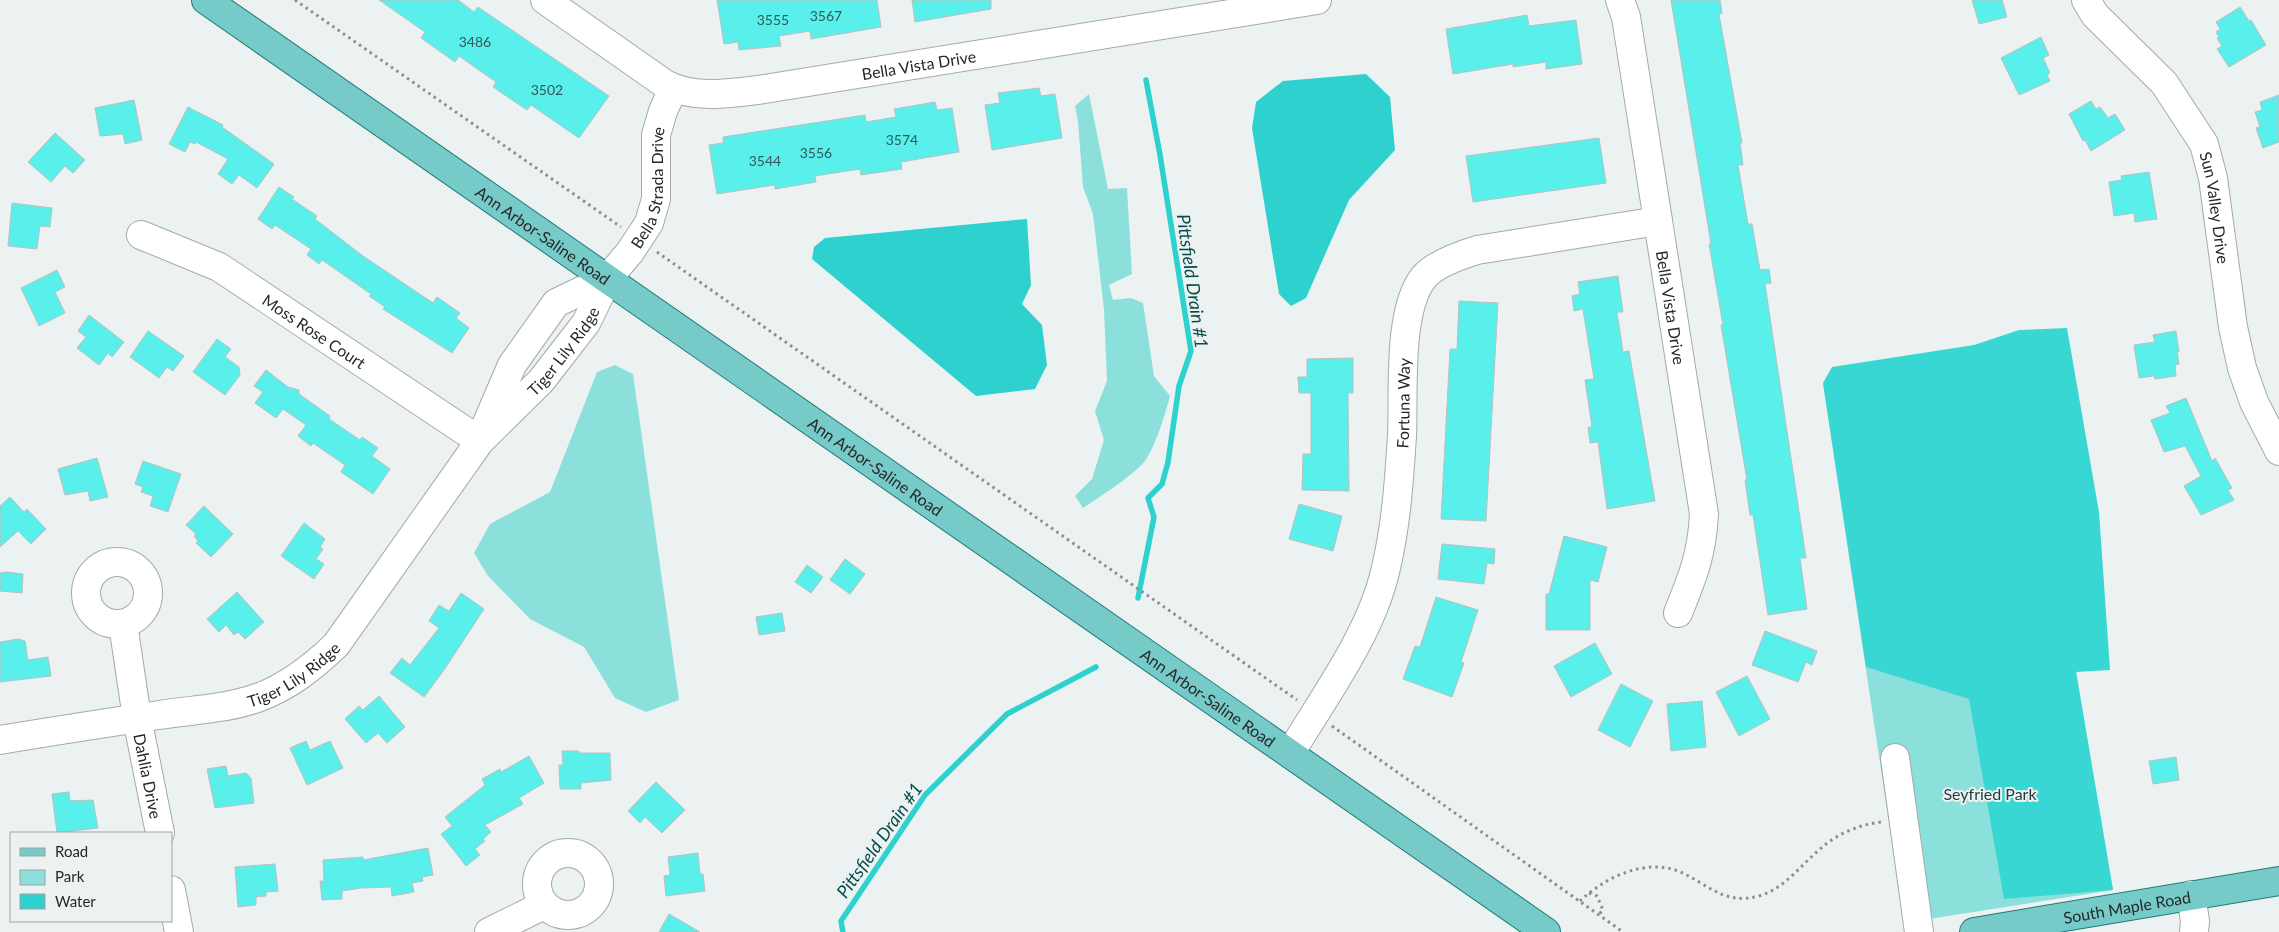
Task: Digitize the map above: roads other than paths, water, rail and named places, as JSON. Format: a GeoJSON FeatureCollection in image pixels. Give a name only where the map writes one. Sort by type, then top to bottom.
{"type":"FeatureCollection","features":[{"type":"Feature","properties":{"kind":"main road","name":"Ann Arbor-Saline Road"},"geometry":{"type":"LineString","coordinates":[[206,0],[1291,752],[1546,932]]}},
{"type":"Feature","properties":{"kind":"main road","name":"South Maple Road"},"geometry":{"type":"LineString","coordinates":[[1974,932],[2013,928],[2191,895],[2279,881]]}},
{"type":"Feature","properties":{"kind":"street","name":"Bella Vista Drive"},"geometry":{"type":"LineString","coordinates":[[545,0],[673,89],[702,94],[736,93],[1317,0]]}},
{"type":"Feature","properties":{"kind":"street","name":"Bella Vista Drive"},"geometry":{"type":"LineString","coordinates":[[1620,0],[1626,17],[1704,514],[1702,542],[1695,570],[1678,613]]}},
{"type":"Feature","properties":{"kind":"street","name":"Sun Valley Drive"},"geometry":{"type":"LineString","coordinates":[[2086,0],[2095,14],[2164,82],[2204,144],[2213,178],[2232,327],[2242,368],[2254,402],[2279,451]]}},
{"type":"Feature","properties":{"kind":"street","name":"Bella Strada Drive"},"geometry":{"type":"LineString","coordinates":[[608,278],[630,252],[649,223],[656,200],[656,136],[663,111],[673,89]]}},
{"type":"Feature","properties":{"kind":"street","name":"Fortuna Way"},"geometry":{"type":"LineString","coordinates":[[1291,752],[1361,636],[1385,573],[1396,512],[1409,306],[1424,277],[1452,258],[1477,250],[1658,221]]}},
{"type":"Feature","properties":{"kind":"street","name":"Moss Rose Court"},"geometry":{"type":"LineString","coordinates":[[141,235],[219,267],[480,441]]}},
{"type":"Feature","properties":{"kind":"street","name":"Tiger Lily Ridge"},"geometry":{"type":"LineString","coordinates":[[480,441],[512,364],[556,303],[608,278]]}},
{"type":"Feature","properties":{"kind":"street","name":"Tiger Lily Ridge"},"geometry":{"type":"LineString","coordinates":[[0,740],[224,706],[256,698],[284,686],[314,666],[336,645],[480,441],[542,381],[586,323],[608,278]]}},
{"type":"Feature","properties":{"kind":"street","name":"Dahlia Drive"},"geometry":{"type":"LineString","coordinates":[[123,624],[137,718],[160,832]]}},
{"type":"Feature","properties":{"kind":"street"},"geometry":{"type":"LineString","coordinates":[[1895,758],[1919,932]]}},
{"type":"Feature","properties":{"kind":"street"},"geometry":{"type":"LineString","coordinates":[[172,895],[180,932]]}},
{"type":"Feature","properties":{"kind":"street"},"geometry":{"type":"LineString","coordinates":[[2191,895],[2195,921],[2194,932]]}},
{"type":"Feature","properties":{"kind":"street"},"geometry":{"type":"LineString","coordinates":[[489,932],[544,905]]}},
{"type":"Feature","properties":{"kind":"water"},"geometry":{"type":"Polygon","coordinates":[[[1366,74],[1390,97],[1395,150],[1349,200],[1306,298],[1291,306],[1279,294],[1252,128],[1256,102],[1283,81],[1366,74]]]}},
{"type":"Feature","properties":{"kind":"water"},"geometry":{"type":"Polygon","coordinates":[[[1027,219],[1031,285],[1022,304],[1042,325],[1047,365],[1035,389],[976,396],[812,259],[814,247],[825,238],[1027,219]]]}},
{"type":"Feature","properties":{"kind":"waterway","name":"Pittsfield Drain #1"},"geometry":{"type":"LineString","coordinates":[[1138,598],[1154,517],[1148,498],[1162,484],[1168,462],[1179,386],[1191,351],[1160,155],[1146,80]]}},
{"type":"Feature","properties":{"kind":"waterway","name":"Pittsfield Drain #1"},"geometry":{"type":"LineString","coordinates":[[843,932],[841,921],[925,795],[1007,714],[1096,667]]}},
{"type":"Feature","properties":{"kind":"park label","name":"Seyfried Park"},"geometry":{"type":"Point","coordinates":[1990,793]}}]}
